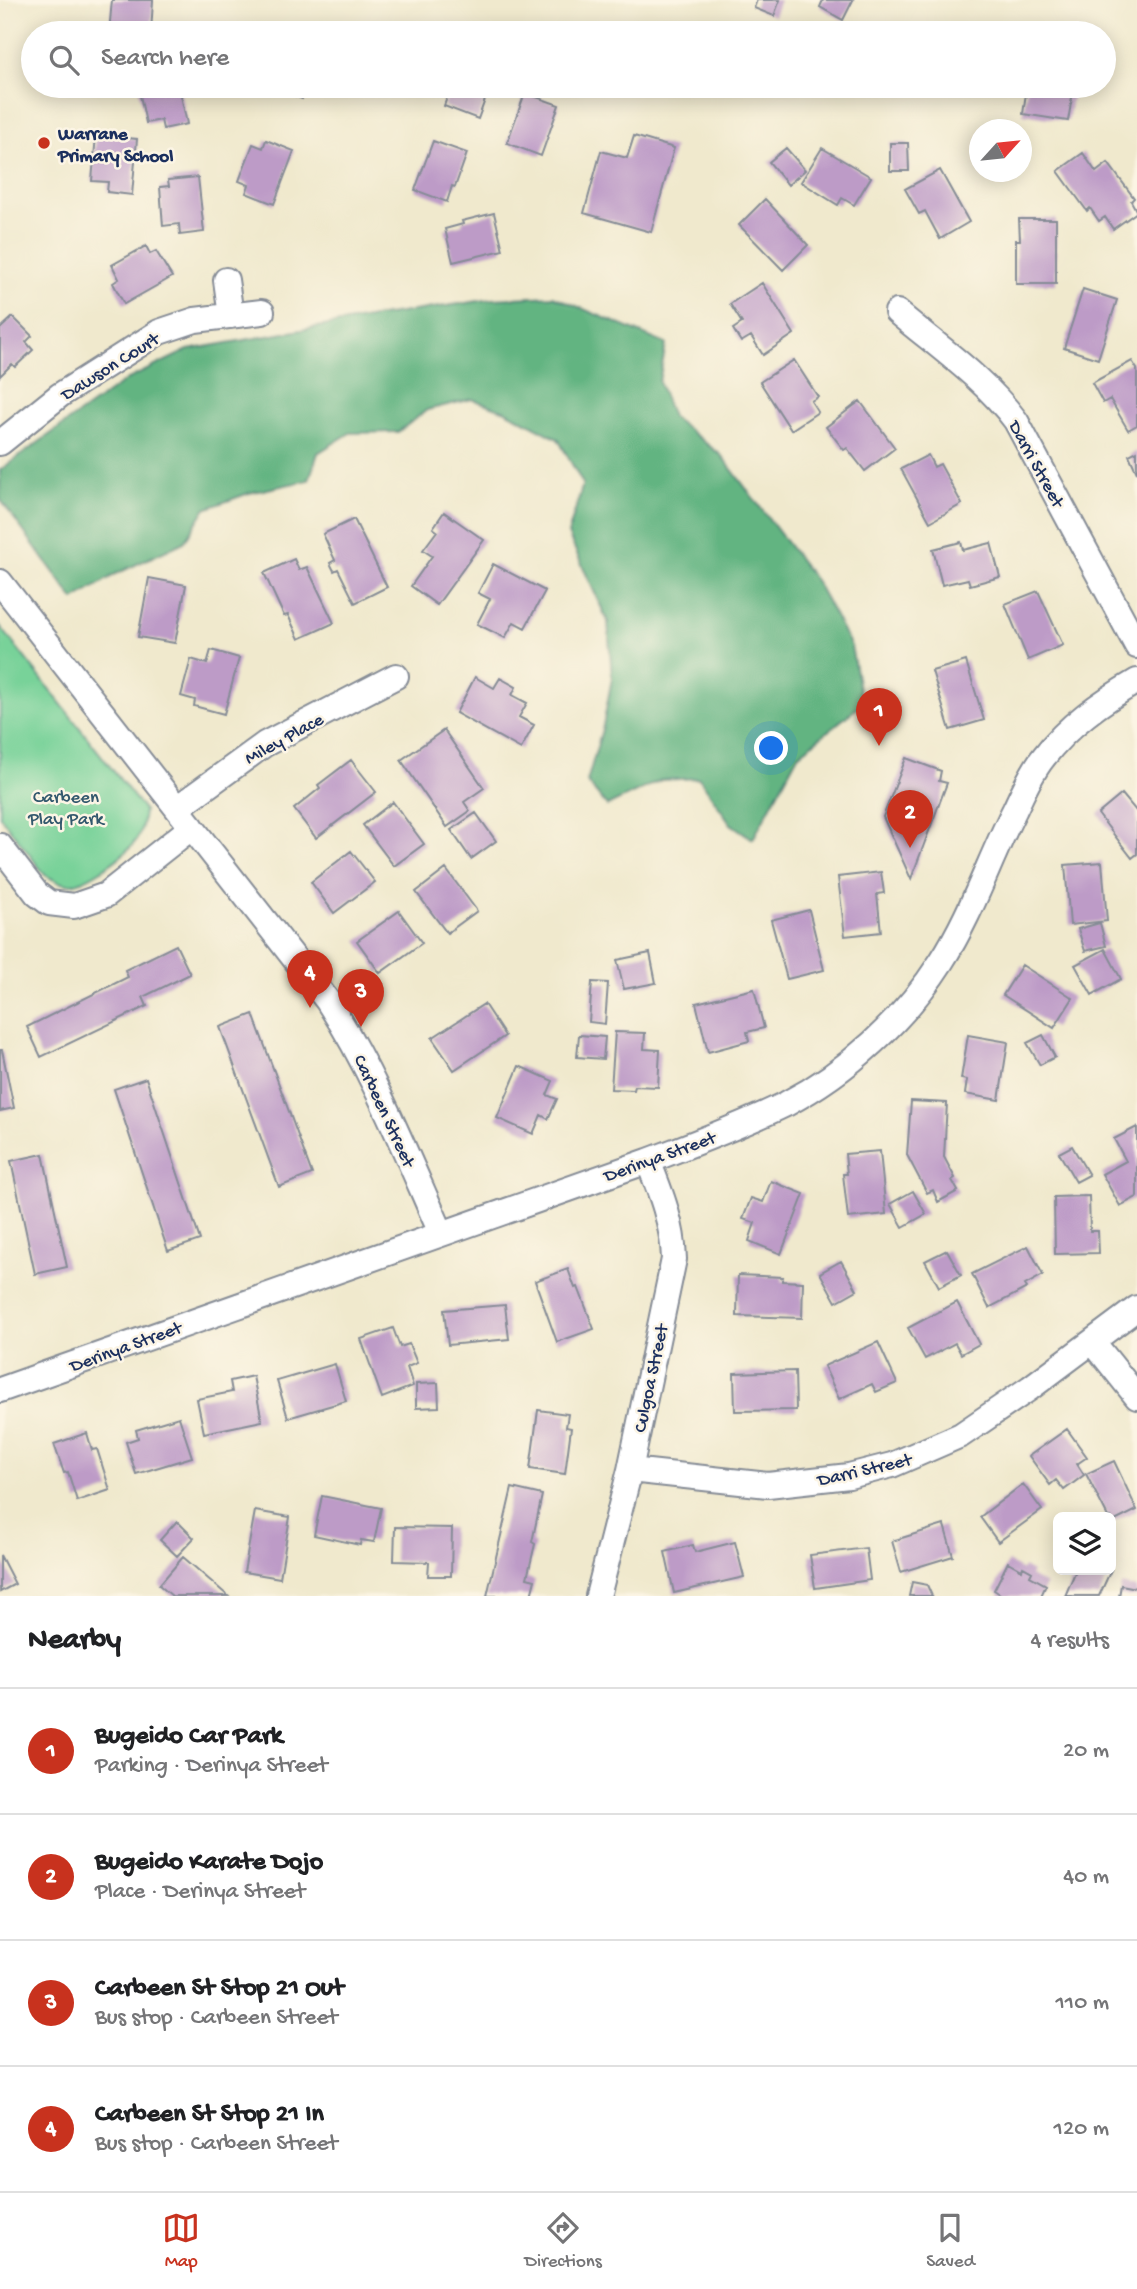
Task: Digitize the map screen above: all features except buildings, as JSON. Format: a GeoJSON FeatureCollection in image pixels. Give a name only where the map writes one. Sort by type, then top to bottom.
{"type":"FeatureCollection","features":[{"type":"Feature","properties":{"kind":"street"},"geometry":{"type":"LineString","coordinates":[[226,280],[231,316]]}},
{"type":"Feature","properties":{"kind":"street","name":"Dawson Court"},"geometry":{"type":"LineString","coordinates":[[0,443],[60,395],[159,332],[195,320],[262,312]]}},
{"type":"Feature","properties":{"kind":"street","name":"Darri Street"},"geometry":{"type":"LineString","coordinates":[[897,312],[985,387],[1016,421],[1137,646]]}},
{"type":"Feature","properties":{"kind":"street","name":"Carbeen Street"},"geometry":{"type":"LineString","coordinates":[[0,582],[327,1000],[352,1037],[372,1077],[441,1233]]}},
{"type":"Feature","properties":{"kind":"street","name":"Miley Place"},"geometry":{"type":"LineString","coordinates":[[177,808],[265,744],[396,676]]}},
{"type":"Feature","properties":{"kind":"street","name":"Derinya Street"},"geometry":{"type":"LineString","coordinates":[[0,1390],[648,1161],[747,1122],[827,1079],[878,1037],[921,989],[951,946],[971,910],[1006,826],[1041,759],[1085,715],[1137,681]]}},
{"type":"Feature","properties":{"kind":"street"},"geometry":{"type":"LineString","coordinates":[[0,846],[37,894],[48,903],[74,906],[106,895],[192,827]]}},
{"type":"Feature","properties":{"kind":"street","name":"Culgoa Street"},"geometry":{"type":"LineString","coordinates":[[598,1596],[630,1470],[674,1259],[665,1204],[648,1161]]}},
{"type":"Feature","properties":{"kind":"street","name":"Darri Street"},"geometry":{"type":"LineString","coordinates":[[630,1470],[768,1485],[849,1476],[892,1465],[961,1435],[1137,1308]]}},
{"type":"Feature","properties":{"kind":"street"},"geometry":{"type":"LineString","coordinates":[[1093,1342],[1137,1398]]}},
{"type":"Feature","properties":{"kind":"green space"},"geometry":{"type":"Polygon","coordinates":[[[553,296],[666,344],[659,382],[672,417],[721,455],[817,583],[851,646],[862,704],[798,755],[753,839],[731,824],[699,778],[661,780],[607,806],[587,782],[603,726],[612,678],[608,622],[568,534],[583,484],[558,439],[506,411],[472,399],[427,410],[398,432],[350,433],[318,453],[309,480],[249,493],[205,509],[184,542],[116,574],[74,600],[0,499],[0,470],[126,380],[188,350],[492,299],[553,296]]]}},
{"type":"Feature","properties":{"kind":"green space","name":"Carbeen Play Park"},"geometry":{"type":"Polygon","coordinates":[[[0,626],[144,810],[141,830],[133,844],[106,867],[84,880],[66,884],[45,875],[0,816],[0,626]]]}},
{"type":"Feature","properties":{"kind":"place","name":"Warrane Primary School"},"geometry":{"type":"Point","coordinates":[44,143]}},
{"type":"Feature","properties":{"kind":"place","name":"Bugeido Car Park"},"geometry":{"type":"Point","coordinates":[879,746]}},
{"type":"Feature","properties":{"kind":"place","name":"Bugeido Karate Dojo"},"geometry":{"type":"Point","coordinates":[910,848]}},
{"type":"Feature","properties":{"kind":"place","name":"Carbeen St Stop 21 In"},"geometry":{"type":"Point","coordinates":[310,1008]}},
{"type":"Feature","properties":{"kind":"place","name":"Carbeen St Stop 21 Out"},"geometry":{"type":"Point","coordinates":[361,1027]}}]}
